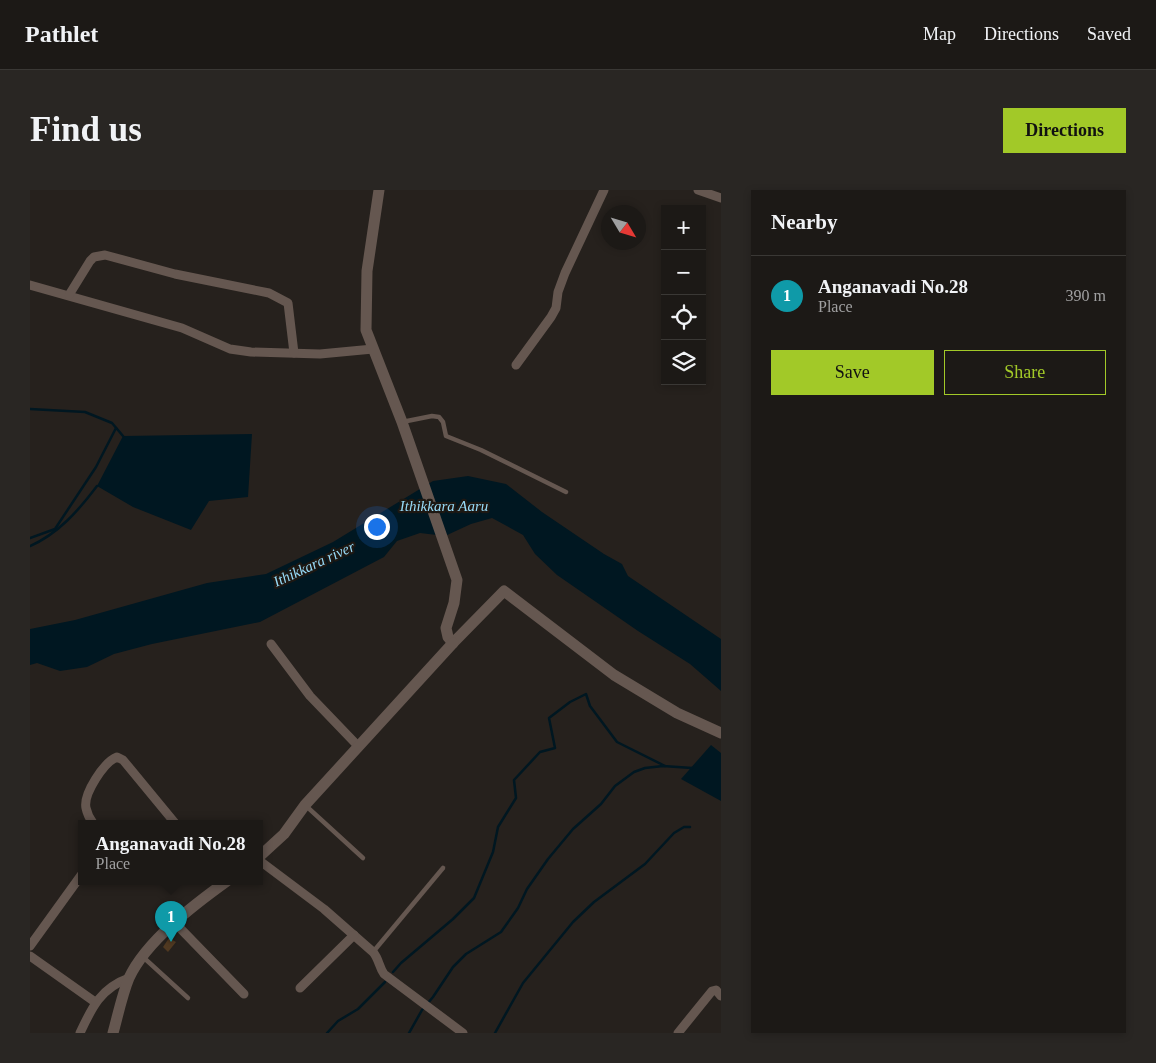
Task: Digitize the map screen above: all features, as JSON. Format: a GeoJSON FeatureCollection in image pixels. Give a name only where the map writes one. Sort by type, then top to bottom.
{"type":"FeatureCollection","features":[{"type":"Feature","properties":{"kind":"street"},"geometry":{"type":"LineString","coordinates":[[379,190],[368,272],[366,330],[402,422],[457,580],[454,602],[446,628],[452,643]]}},
{"type":"Feature","properties":{"kind":"street"},"geometry":{"type":"LineString","coordinates":[[516,365],[556,308],[558,292],[565,273],[604,190]]}},
{"type":"Feature","properties":{"kind":"street"},"geometry":{"type":"LineString","coordinates":[[698,190],[721,198]]}},
{"type":"Feature","properties":{"kind":"street"},"geometry":{"type":"LineString","coordinates":[[69,296],[90,261],[94,257],[105,255],[175,274],[269,293],[288,304],[294,354]]}},
{"type":"Feature","properties":{"kind":"street"},"geometry":{"type":"LineString","coordinates":[[30,284],[182,328],[230,349],[251,352],[320,354],[373,349]]}},
{"type":"Feature","properties":{"kind":"street"},"geometry":{"type":"LineString","coordinates":[[263,853],[284,834],[305,806],[452,643],[504,591],[614,675],[677,713],[721,733]]}},
{"type":"Feature","properties":{"kind":"street"},"geometry":{"type":"LineString","coordinates":[[271,644],[310,696],[358,746]]}},
{"type":"Feature","properties":{"kind":"street"},"geometry":{"type":"LineString","coordinates":[[91,820],[86,808],[86,798],[90,788],[107,765],[116,757],[123,760],[173,820]]}},
{"type":"Feature","properties":{"kind":"street"},"geometry":{"type":"LineString","coordinates":[[263,863],[324,909],[373,952],[378,957],[384,974],[463,1033]]}},
{"type":"Feature","properties":{"kind":"street"},"geometry":{"type":"LineString","coordinates":[[30,946],[78,880]]}},
{"type":"Feature","properties":{"kind":"street"},"geometry":{"type":"LineString","coordinates":[[113,1033],[129,978],[146,950],[219,885]]}},
{"type":"Feature","properties":{"kind":"street"},"geometry":{"type":"LineString","coordinates":[[175,923],[244,994]]}},
{"type":"Feature","properties":{"kind":"street"},"geometry":{"type":"LineString","coordinates":[[300,988],[354,935]]}},
{"type":"Feature","properties":{"kind":"street"},"geometry":{"type":"LineString","coordinates":[[30,956],[95,1002]]}},
{"type":"Feature","properties":{"kind":"street"},"geometry":{"type":"LineString","coordinates":[[80,1033],[95,1002],[114,984],[129,978]]}},
{"type":"Feature","properties":{"kind":"street"},"geometry":{"type":"LineString","coordinates":[[678,1033],[712,991],[716,990],[721,996]]}},
{"type":"Feature","properties":{"kind":"lane"},"geometry":{"type":"LineString","coordinates":[[402,422],[432,416],[439,417],[443,422],[446,436],[481,450],[566,492]]}},
{"type":"Feature","properties":{"kind":"lane"},"geometry":{"type":"LineString","coordinates":[[305,806],[362,858]]}},
{"type":"Feature","properties":{"kind":"lane"},"geometry":{"type":"LineString","coordinates":[[373,952],[443,868]]}},
{"type":"Feature","properties":{"kind":"lane"},"geometry":{"type":"LineString","coordinates":[[142,956],[188,998]]}},
{"type":"Feature","properties":{"kind":"water"},"geometry":{"type":"Polygon","coordinates":[[[252,434],[248,497],[209,501],[191,530],[133,507],[97,486],[123,436],[252,434]]]}},
{"type":"Feature","properties":{"kind":"water","name":"Ithikkara Aaru"},"geometry":{"type":"Polygon","coordinates":[[[468,476],[506,484],[542,512],[622,564],[628,576],[721,639],[721,691],[690,664],[557,575],[535,554],[523,535],[492,518],[471,524],[445,536],[420,533],[397,541],[384,557],[260,622],[152,644],[114,654],[87,667],[60,671],[37,663],[30,665],[30,629],[75,620],[207,583],[266,574],[333,542],[433,481],[468,476]]]}},
{"type":"Feature","properties":{"kind":"water"},"geometry":{"type":"Polygon","coordinates":[[[711,745],[721,753],[721,801],[681,779],[711,745]]]}},
{"type":"Feature","properties":{"kind":"building"},"geometry":{"type":"Polygon","coordinates":[[[169,938],[176,942],[168,952],[163,947],[169,938]]]}},
{"type":"Feature","properties":{"kind":"waterway"},"geometry":{"type":"LineString","coordinates":[[30,409],[85,412],[112,423],[123,436]]}},
{"type":"Feature","properties":{"kind":"waterway"},"geometry":{"type":"LineString","coordinates":[[30,538],[55,529],[96,467],[116,428]]}},
{"type":"Feature","properties":{"kind":"waterway"},"geometry":{"type":"LineString","coordinates":[[30,546],[59,528],[83,504],[97,486]]}},
{"type":"Feature","properties":{"kind":"waterway"},"geometry":{"type":"LineString","coordinates":[[393,972],[474,898],[493,852],[498,827],[516,798],[514,780],[540,752],[555,748],[549,718],[570,702],[586,694],[590,706],[617,742],[665,766]]}},
{"type":"Feature","properties":{"kind":"waterway"},"geometry":{"type":"LineString","coordinates":[[409,1033],[422,1010],[453,967],[466,954],[501,932],[548,859],[573,829],[601,804],[615,786],[634,772],[645,768],[663,766],[692,768]]}},
{"type":"Feature","properties":{"kind":"waterway"},"geometry":{"type":"LineString","coordinates":[[495,1033],[523,983],[573,922],[594,902],[645,864],[674,833],[684,827],[690,827]]}},
{"type":"Feature","properties":{"kind":"waterway"},"geometry":{"type":"LineString","coordinates":[[327,1033],[338,1021],[358,1009],[385,982]]}},
{"type":"Feature","properties":{"kind":"place","name":"Anganavadi No.28"},"geometry":{"type":"Point","coordinates":[171,942]}},
{"type":"Feature","properties":{"kind":"water label","name":"Ithikkara river"},"geometry":{"type":"Point","coordinates":[314,564]}}]}
